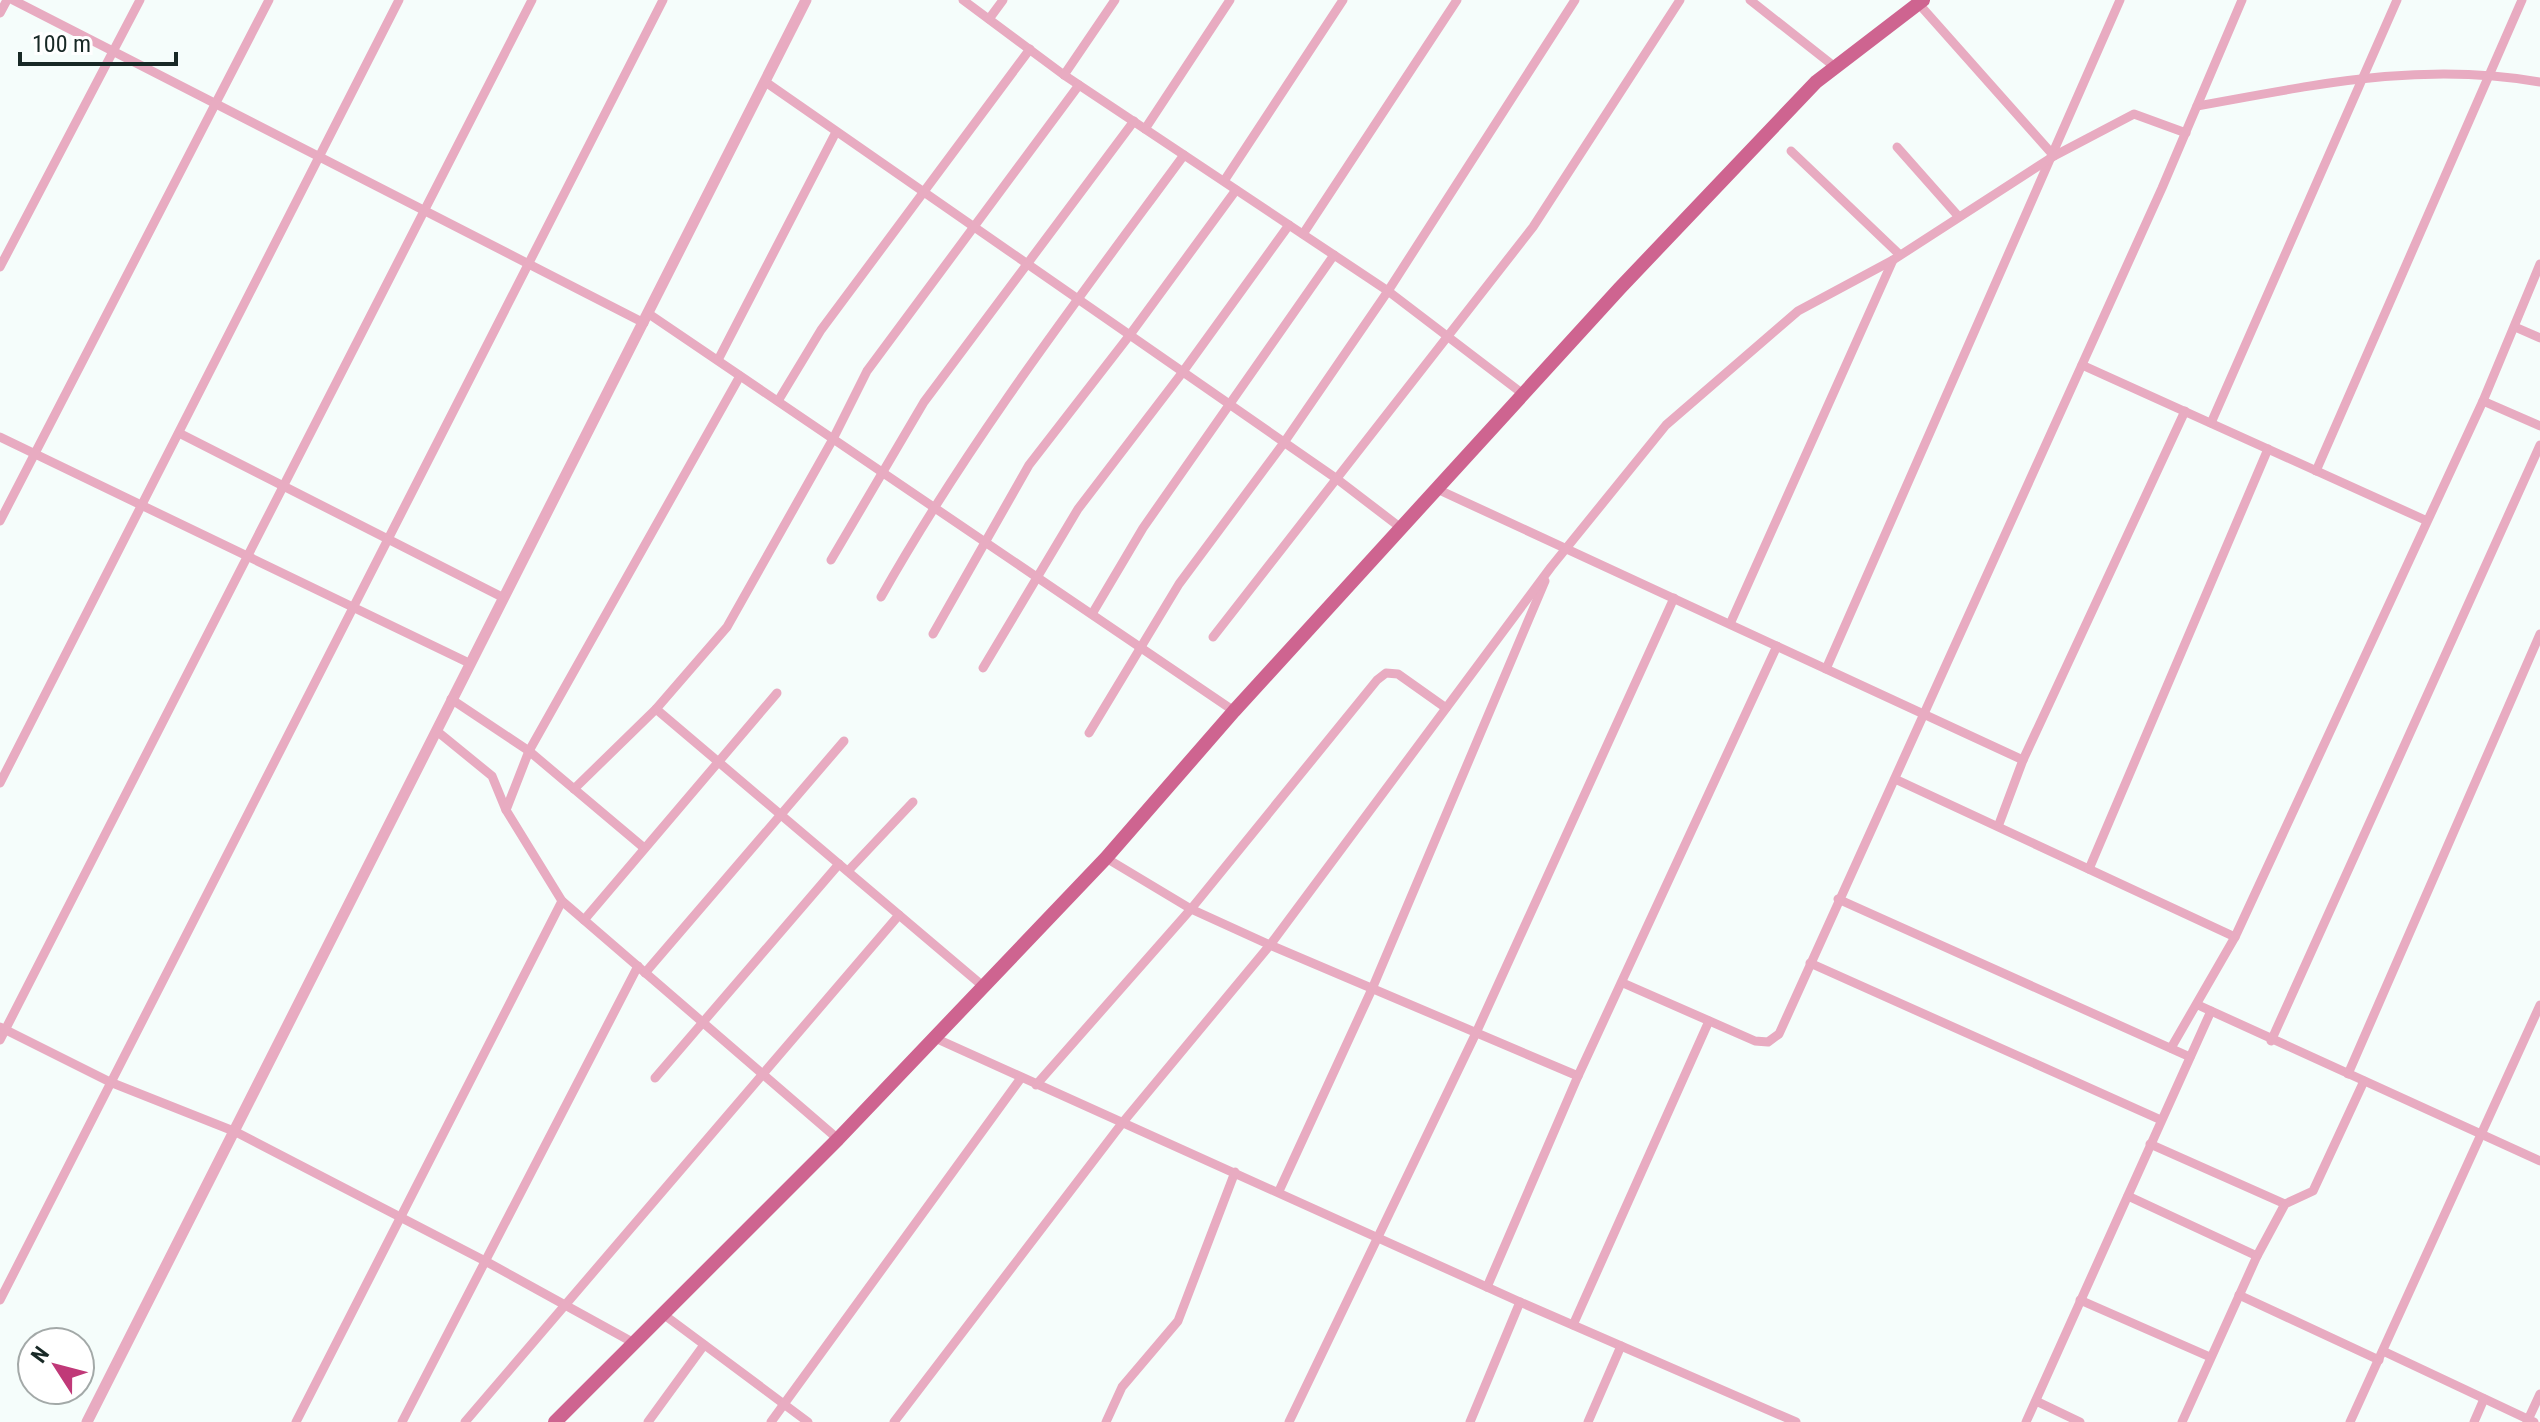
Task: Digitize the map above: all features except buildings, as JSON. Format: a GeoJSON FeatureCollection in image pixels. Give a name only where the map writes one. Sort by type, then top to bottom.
{"type":"FeatureCollection","features":[{"type":"Feature","properties":{"kind":"main road"},"geometry":{"type":"LineString","coordinates":[[555,1422],[838,1139],[1106,858],[1234,711],[1523,394],[1805,93],[1921,2]]}},
{"type":"Feature","properties":{"kind":"street"},"geometry":{"type":"LineString","coordinates":[[0,13],[7,0]]}},
{"type":"Feature","properties":{"kind":"street"},"geometry":{"type":"LineString","coordinates":[[13,0],[425,213],[646,319],[718,360],[1234,711]]}},
{"type":"Feature","properties":{"kind":"street"},"geometry":{"type":"LineString","coordinates":[[0,267],[140,0]]}},
{"type":"Feature","properties":{"kind":"street"},"geometry":{"type":"LineString","coordinates":[[0,521],[269,0]]}},
{"type":"Feature","properties":{"kind":"street"},"geometry":{"type":"LineString","coordinates":[[0,783],[399,0]]}},
{"type":"Feature","properties":{"kind":"street"},"geometry":{"type":"LineString","coordinates":[[0,1040],[2,1028],[425,213],[532,0]]}},
{"type":"Feature","properties":{"kind":"street"},"geometry":{"type":"LineString","coordinates":[[0,1300],[663,0]]}},
{"type":"Feature","properties":{"kind":"street"},"geometry":{"type":"LineString","coordinates":[[87,1422],[438,732],[502,597],[767,83],[806,0]]}},
{"type":"Feature","properties":{"kind":"street"},"geometry":{"type":"LineString","coordinates":[[963,0],[1064,75],[1388,291],[1523,394]]}},
{"type":"Feature","properties":{"kind":"street"},"geometry":{"type":"LineString","coordinates":[[989,19],[1003,0]]}},
{"type":"Feature","properties":{"kind":"street"},"geometry":{"type":"LineString","coordinates":[[1064,75],[1115,0]]}},
{"type":"Feature","properties":{"kind":"street"},"geometry":{"type":"LineString","coordinates":[[1145,129],[1230,0]]}},
{"type":"Feature","properties":{"kind":"street"},"geometry":{"type":"LineString","coordinates":[[1224,181],[1343,0]]}},
{"type":"Feature","properties":{"kind":"street"},"geometry":{"type":"LineString","coordinates":[[1303,234],[1457,0]]}},
{"type":"Feature","properties":{"kind":"street"},"geometry":{"type":"LineString","coordinates":[[1089,733],[1179,584],[1283,444],[1388,291],[1575,0]]}},
{"type":"Feature","properties":{"kind":"street"},"geometry":{"type":"LineString","coordinates":[[1213,637],[1449,339],[1533,227],[1680,0]]}},
{"type":"Feature","properties":{"kind":"street"},"geometry":{"type":"LineString","coordinates":[[1750,0],[1835,67]]}},
{"type":"Feature","properties":{"kind":"street"},"geometry":{"type":"LineString","coordinates":[[1826,669],[2120,0]]}},
{"type":"Feature","properties":{"kind":"street"},"geometry":{"type":"LineString","coordinates":[[1623,983],[1755,1041],[1768,1042],[1779,1034],[2186,133],[2242,0]]}},
{"type":"Feature","properties":{"kind":"street"},"geometry":{"type":"LineString","coordinates":[[2211,423],[2367,76],[2397,0]]}},
{"type":"Feature","properties":{"kind":"street"},"geometry":{"type":"LineString","coordinates":[[2316,471],[2493,74],[2522,0]]}},
{"type":"Feature","properties":{"kind":"street"},"geometry":{"type":"LineString","coordinates":[[1921,2],[2054,156]]}},
{"type":"Feature","properties":{"kind":"street"},"geometry":{"type":"LineString","coordinates":[[778,401],[821,330],[1030,49]]}},
{"type":"Feature","properties":{"kind":"street"},"geometry":{"type":"LineString","coordinates":[[2197,106],[2367,76],[2493,74],[2540,82]]}},
{"type":"Feature","properties":{"kind":"street"},"geometry":{"type":"LineString","coordinates":[[767,83],[1337,479],[1401,528]]}},
{"type":"Feature","properties":{"kind":"street"},"geometry":{"type":"LineString","coordinates":[[574,789],[656,709],[727,627],[833,439],[867,371],[1079,85]]}},
{"type":"Feature","properties":{"kind":"street"},"geometry":{"type":"LineString","coordinates":[[894,1422],[1123,1122],[1270,945],[1565,548],[1666,425],[1798,311],[1897,258],[2054,156],[2134,114],[2186,133]]}},
{"type":"Feature","properties":{"kind":"street"},"geometry":{"type":"LineString","coordinates":[[831,560],[924,402],[1134,121]]}},
{"type":"Feature","properties":{"kind":"street"},"geometry":{"type":"LineString","coordinates":[[718,360],[836,132]]}},
{"type":"Feature","properties":{"kind":"street"},"geometry":{"type":"LineString","coordinates":[[1897,147],[1959,217]]}},
{"type":"Feature","properties":{"kind":"street"},"geometry":{"type":"LineString","coordinates":[[1791,151],[1897,258]]}},
{"type":"Feature","properties":{"kind":"street"},"geometry":{"type":"LineString","coordinates":[[881,597],[932,506],[1184,155]]}},
{"type":"Feature","properties":{"kind":"street"},"geometry":{"type":"LineString","coordinates":[[933,634],[1029,465],[1236,190]]}},
{"type":"Feature","properties":{"kind":"street"},"geometry":{"type":"LineString","coordinates":[[983,668],[1078,509],[1289,225]]}},
{"type":"Feature","properties":{"kind":"street"},"geometry":{"type":"LineString","coordinates":[[1092,614],[1143,528],[1334,255]]}},
{"type":"Feature","properties":{"kind":"street"},"geometry":{"type":"LineString","coordinates":[[1730,624],[1897,258]]}},
{"type":"Feature","properties":{"kind":"street"},"geometry":{"type":"LineString","coordinates":[[2171,1048],[2235,937],[2425,520],[2483,401],[2540,264]]}},
{"type":"Feature","properties":{"kind":"street"},"geometry":{"type":"LineString","coordinates":[[2515,327],[2540,338]]}},
{"type":"Feature","properties":{"kind":"street"},"geometry":{"type":"LineString","coordinates":[[2082,365],[2425,520]]}},
{"type":"Feature","properties":{"kind":"street"},"geometry":{"type":"LineString","coordinates":[[506,810],[529,751],[740,376]]}},
{"type":"Feature","properties":{"kind":"street"},"geometry":{"type":"LineString","coordinates":[[2483,401],[2540,426]]}},
{"type":"Feature","properties":{"kind":"street"},"geometry":{"type":"LineString","coordinates":[[1999,824],[2023,760],[2185,411]]}},
{"type":"Feature","properties":{"kind":"street"},"geometry":{"type":"LineString","coordinates":[[179,433],[502,597]]}},
{"type":"Feature","properties":{"kind":"street"},"geometry":{"type":"LineString","coordinates":[[0,437],[469,663]]}},
{"type":"Feature","properties":{"kind":"street"},"geometry":{"type":"LineString","coordinates":[[2271,1041],[2540,445]]}},
{"type":"Feature","properties":{"kind":"street"},"geometry":{"type":"LineString","coordinates":[[2089,869],[2268,449]]}},
{"type":"Feature","properties":{"kind":"street"},"geometry":{"type":"LineString","coordinates":[[1437,489],[2023,760]]}},
{"type":"Feature","properties":{"kind":"street"},"geometry":{"type":"LineString","coordinates":[[1279,1191],[1372,989],[1551,567]]}},
{"type":"Feature","properties":{"kind":"street"},"geometry":{"type":"LineString","coordinates":[[1289,1422],[1476,1033],[1674,598]]}},
{"type":"Feature","properties":{"kind":"street"},"geometry":{"type":"LineString","coordinates":[[2348,1074],[2535,658],[2540,634]]}},
{"type":"Feature","properties":{"kind":"street"},"geometry":{"type":"LineString","coordinates":[[1487,1287],[1578,1076],[1777,646]]}},
{"type":"Feature","properties":{"kind":"street"},"geometry":{"type":"LineString","coordinates":[[1036,1085],[1191,909],[1377,680],[1386,673],[1398,674],[1446,708]]}},
{"type":"Feature","properties":{"kind":"street"},"geometry":{"type":"LineString","coordinates":[[584,920],[777,693]]}},
{"type":"Feature","properties":{"kind":"street"},"geometry":{"type":"LineString","coordinates":[[451,699],[529,751],[643,847]]}},
{"type":"Feature","properties":{"kind":"street"},"geometry":{"type":"LineString","coordinates":[[656,709],[984,987]]}},
{"type":"Feature","properties":{"kind":"street"},"geometry":{"type":"LineString","coordinates":[[438,732],[492,776],[506,810],[562,901],[838,1139]]}},
{"type":"Feature","properties":{"kind":"street"},"geometry":{"type":"LineString","coordinates":[[402,1422],[642,970],[844,741]]}},
{"type":"Feature","properties":{"kind":"street"},"geometry":{"type":"LineString","coordinates":[[1895,779],[1999,824],[2235,937]]}},
{"type":"Feature","properties":{"kind":"street"},"geometry":{"type":"LineString","coordinates":[[848,871],[913,802]]}},
{"type":"Feature","properties":{"kind":"street"},"geometry":{"type":"LineString","coordinates":[[1106,858],[1191,909],[1578,1076]]}},
{"type":"Feature","properties":{"kind":"street"},"geometry":{"type":"LineString","coordinates":[[655,1078],[839,864]]}},
{"type":"Feature","properties":{"kind":"street"},"geometry":{"type":"LineString","coordinates":[[1838,899],[2190,1057]]}},
{"type":"Feature","properties":{"kind":"street"},"geometry":{"type":"LineString","coordinates":[[296,1422],[562,901]]}},
{"type":"Feature","properties":{"kind":"street"},"geometry":{"type":"LineString","coordinates":[[465,1422],[899,915]]}},
{"type":"Feature","properties":{"kind":"street"},"geometry":{"type":"LineString","coordinates":[[1810,963],[2161,1120]]}},
{"type":"Feature","properties":{"kind":"street"},"geometry":{"type":"LineString","coordinates":[[2198,1005],[2271,1041],[2540,1161]]}},
{"type":"Feature","properties":{"kind":"street"},"geometry":{"type":"LineString","coordinates":[[2350,1422],[2540,1005]]}},
{"type":"Feature","properties":{"kind":"street"},"geometry":{"type":"LineString","coordinates":[[2026,1422],[2211,1011]]}},
{"type":"Feature","properties":{"kind":"street"},"geometry":{"type":"LineString","coordinates":[[1573,1325],[1709,1021]]}},
{"type":"Feature","properties":{"kind":"street"},"geometry":{"type":"LineString","coordinates":[[2,1028],[110,1082],[236,1132],[487,1262],[634,1343]]}},
{"type":"Feature","properties":{"kind":"street"},"geometry":{"type":"LineString","coordinates":[[935,1038],[1520,1302],[1796,1422]]}},
{"type":"Feature","properties":{"kind":"street"},"geometry":{"type":"LineString","coordinates":[[771,1422],[1021,1078]]}},
{"type":"Feature","properties":{"kind":"street"},"geometry":{"type":"LineString","coordinates":[[2182,1422],[2257,1256],[2285,1204],[2313,1191],[2364,1081]]}},
{"type":"Feature","properties":{"kind":"street"},"geometry":{"type":"LineString","coordinates":[[2150,1144],[2285,1204]]}},
{"type":"Feature","properties":{"kind":"street"},"geometry":{"type":"LineString","coordinates":[[1106,1422],[1122,1387],[1178,1321],[1235,1172]]}},
{"type":"Feature","properties":{"kind":"street"},"geometry":{"type":"LineString","coordinates":[[2128,1196],[2257,1256]]}},
{"type":"Feature","properties":{"kind":"street"},"geometry":{"type":"LineString","coordinates":[[2239,1295],[2530,1421],[2540,1394]]}},
{"type":"Feature","properties":{"kind":"street"},"geometry":{"type":"LineString","coordinates":[[2080,1300],[2210,1357]]}},
{"type":"Feature","properties":{"kind":"street"},"geometry":{"type":"LineString","coordinates":[[1470,1422],[1520,1302]]}},
{"type":"Feature","properties":{"kind":"street"},"geometry":{"type":"LineString","coordinates":[[663,1314],[808,1422]]}},
{"type":"Feature","properties":{"kind":"street"},"geometry":{"type":"LineString","coordinates":[[648,1422],[704,1345]]}},
{"type":"Feature","properties":{"kind":"street"},"geometry":{"type":"LineString","coordinates":[[1588,1422],[1621,1346]]}},
{"type":"Feature","properties":{"kind":"street"},"geometry":{"type":"LineString","coordinates":[[2474,1422],[2484,1399]]}},
{"type":"Feature","properties":{"kind":"street"},"geometry":{"type":"LineString","coordinates":[[2036,1401],[2080,1422]]}},
{"type":"Feature","properties":{"kind":"street"},"geometry":{"type":"LineString","coordinates":[[1764,1422],[1769,1410]]}}]}
